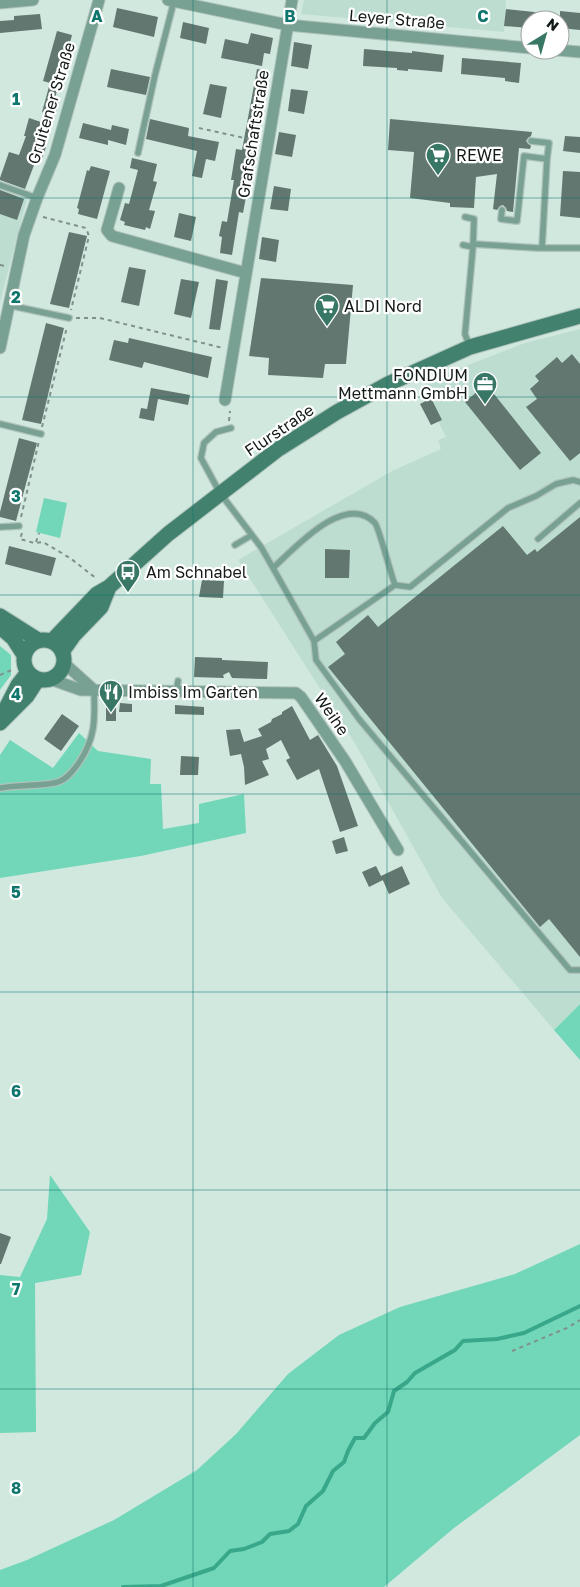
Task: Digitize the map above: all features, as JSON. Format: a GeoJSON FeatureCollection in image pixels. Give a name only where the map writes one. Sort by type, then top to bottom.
{"type":"FeatureCollection","features":[{"type":"Feature","properties":{"kind":"main road","name":"Flurstraße"},"geometry":{"type":"LineString","coordinates":[[109,587],[168,534],[220,493],[277,450],[337,412],[388,384],[470,347],[580,316]]}},
{"type":"Feature","properties":{"kind":"main road"},"geometry":{"type":"LineString","coordinates":[[33,675],[24,667],[24,655],[29,646],[54,649],[74,635],[101,607],[109,587]]}},
{"type":"Feature","properties":{"kind":"main road"},"geometry":{"type":"LineString","coordinates":[[0,616],[54,649],[59,673],[33,675],[18,685],[0,722]]}},
{"type":"Feature","properties":{"kind":"main road"},"geometry":{"type":"LineString","coordinates":[[0,627],[13,638],[24,655]]}},
{"type":"Feature","properties":{"kind":"street"},"geometry":{"type":"LineString","coordinates":[[0,3],[33,0]]}},
{"type":"Feature","properties":{"kind":"street","name":"Gruitener Straße"},"geometry":{"type":"LineString","coordinates":[[0,348],[2,326],[31,214],[55,155],[99,0]]}},
{"type":"Feature","properties":{"kind":"street","name":"Grafschaftstraße"},"geometry":{"type":"LineString","coordinates":[[225,400],[292,0]]}},
{"type":"Feature","properties":{"kind":"street","name":"Leyer Straße"},"geometry":{"type":"LineString","coordinates":[[171,1],[288,25],[520,47]]}},
{"type":"Feature","properties":{"kind":"street"},"geometry":{"type":"LineString","coordinates":[[119,188],[107,230],[112,236],[246,273]]}},
{"type":"Feature","properties":{"kind":"street"},"geometry":{"type":"LineString","coordinates":[[54,649],[94,690]]}},
{"type":"Feature","properties":{"kind":"street","name":"Weihe"},"geometry":{"type":"LineString","coordinates":[[33,675],[81,690],[177,686],[296,694],[301,697],[345,761],[398,850]]}},
{"type":"Feature","properties":{"kind":"lane","name":"Leyer Straße"},"geometry":{"type":"LineString","coordinates":[[138,153],[171,1]]}},
{"type":"Feature","properties":{"kind":"lane"},"geometry":{"type":"LineString","coordinates":[[531,141],[549,143],[539,250]]}},
{"type":"Feature","properties":{"kind":"lane"},"geometry":{"type":"LineString","coordinates":[[502,210],[501,219],[517,221],[524,156],[547,158]]}},
{"type":"Feature","properties":{"kind":"lane"},"geometry":{"type":"LineString","coordinates":[[0,185],[37,198]]}},
{"type":"Feature","properties":{"kind":"lane"},"geometry":{"type":"LineString","coordinates":[[465,217],[474,219],[465,334],[470,347]]}},
{"type":"Feature","properties":{"kind":"lane"},"geometry":{"type":"LineString","coordinates":[[463,245],[539,250],[580,248]]}},
{"type":"Feature","properties":{"kind":"lane"},"geometry":{"type":"LineString","coordinates":[[8,305],[69,318]]}},
{"type":"Feature","properties":{"kind":"lane"},"geometry":{"type":"LineString","coordinates":[[0,424],[41,434]]}},
{"type":"Feature","properties":{"kind":"lane"},"geometry":{"type":"LineString","coordinates":[[231,428],[216,432],[204,443],[201,458],[220,493],[252,535],[273,568],[314,641],[316,660],[359,719],[570,970],[580,970]]}},
{"type":"Feature","properties":{"kind":"lane"},"geometry":{"type":"LineString","coordinates":[[196,442],[204,443]]}},
{"type":"Feature","properties":{"kind":"lane"},"geometry":{"type":"LineString","coordinates":[[200,470],[208,469]]}},
{"type":"Feature","properties":{"kind":"lane"},"geometry":{"type":"LineString","coordinates":[[314,641],[394,585],[410,587],[508,508],[536,496],[556,484],[572,480],[580,482]]}},
{"type":"Feature","properties":{"kind":"lane"},"geometry":{"type":"LineString","coordinates":[[538,538],[580,503]]}},
{"type":"Feature","properties":{"kind":"lane"},"geometry":{"type":"LineString","coordinates":[[273,568],[322,525],[347,514],[362,514],[376,524],[394,585]]}},
{"type":"Feature","properties":{"kind":"lane"},"geometry":{"type":"LineString","coordinates":[[0,527],[19,526]]}},
{"type":"Feature","properties":{"kind":"lane"},"geometry":{"type":"LineString","coordinates":[[235,545],[252,535]]}},
{"type":"Feature","properties":{"kind":"lane"},"geometry":{"type":"LineString","coordinates":[[0,788],[57,782],[70,774],[84,756],[95,727],[94,690]]}},
{"type":"Feature","properties":{"kind":"path"},"geometry":{"type":"LineString","coordinates":[[199,128],[268,143]]}},
{"type":"Feature","properties":{"kind":"path"},"geometry":{"type":"LineString","coordinates":[[31,214],[86,228],[89,236],[19,526],[23,527],[20,539],[43,542],[70,558],[109,587]]}},
{"type":"Feature","properties":{"kind":"path"},"geometry":{"type":"LineString","coordinates":[[69,318],[100,318],[234,350]]}},
{"type":"Feature","properties":{"kind":"path"},"geometry":{"type":"LineString","coordinates":[[36,542],[39,533]]}},
{"type":"Feature","properties":{"kind":"path"},"geometry":{"type":"LineString","coordinates":[[0,675],[33,675]]}},
{"type":"Feature","properties":{"kind":"path"},"geometry":{"type":"LineString","coordinates":[[512,1351],[567,1328],[580,1320]]}},
{"type":"Feature","properties":{"kind":"shaded area"},"geometry":{"type":"Polygon","coordinates":[[[304,0],[506,0],[504,32],[301,14],[304,0]]]}},
{"type":"Feature","properties":{"kind":"shaded area"},"geometry":{"type":"Polygon","coordinates":[[[0,181],[29,191],[0,302],[0,181]]]}},
{"type":"Feature","properties":{"kind":"shaded area"},"geometry":{"type":"Polygon","coordinates":[[[580,329],[580,1004],[554,1030],[442,898],[356,745],[238,560],[392,471],[441,449],[438,440],[446,437],[421,387],[450,372],[525,343],[580,329]]]}},
{"type":"Feature","properties":{"kind":"green space"},"geometry":{"type":"Polygon","coordinates":[[[44,498],[67,503],[60,538],[36,532],[44,498]]]}},
{"type":"Feature","properties":{"kind":"green space"},"geometry":{"type":"Polygon","coordinates":[[[0,646],[11,655],[11,675],[0,690],[0,646]]]}},
{"type":"Feature","properties":{"kind":"green space"},"geometry":{"type":"Polygon","coordinates":[[[79,733],[98,751],[151,759],[150,784],[161,784],[163,829],[199,823],[199,804],[244,794],[246,833],[141,856],[0,878],[0,755],[10,740],[53,768],[79,733]]]}},
{"type":"Feature","properties":{"kind":"green space"},"geometry":{"type":"Polygon","coordinates":[[[580,1004],[580,1060],[554,1030],[580,1004]]]}},
{"type":"Feature","properties":{"kind":"green space"},"geometry":{"type":"Polygon","coordinates":[[[50,1175],[90,1232],[81,1275],[35,1283],[36,1432],[0,1433],[0,1275],[20,1277],[47,1219],[50,1175]]]}},
{"type":"Feature","properties":{"kind":"green space"},"geometry":{"type":"Polygon","coordinates":[[[580,1244],[580,1435],[454,1528],[384,1587],[0,1587],[0,1570],[27,1560],[114,1520],[197,1470],[236,1434],[288,1374],[339,1335],[400,1307],[515,1274],[580,1244]]]}},
{"type":"Feature","properties":{"kind":"building"},"geometry":{"type":"Polygon","coordinates":[[[117,8],[158,17],[154,37],[113,27],[117,8]]]}},
{"type":"Feature","properties":{"kind":"building"},"geometry":{"type":"Polygon","coordinates":[[[506,9],[520,10],[520,27],[504,26],[506,9]]]}},
{"type":"Feature","properties":{"kind":"building"},"geometry":{"type":"Polygon","coordinates":[[[570,12],[580,13],[580,30],[570,29],[570,12]]]}},
{"type":"Feature","properties":{"kind":"building"},"geometry":{"type":"Polygon","coordinates":[[[40,14],[42,29],[0,33],[0,21],[14,20],[14,16],[40,14]]]}},
{"type":"Feature","properties":{"kind":"building"},"geometry":{"type":"Polygon","coordinates":[[[183,22],[209,28],[206,44],[180,38],[183,22]]]}},
{"type":"Feature","properties":{"kind":"building"},"geometry":{"type":"Polygon","coordinates":[[[57,31],[72,35],[55,98],[60,99],[55,116],[42,112],[50,83],[43,81],[57,31]]]}},
{"type":"Feature","properties":{"kind":"building"},"geometry":{"type":"Polygon","coordinates":[[[251,33],[273,38],[270,54],[264,53],[262,66],[221,58],[225,39],[248,44],[251,33]]]}},
{"type":"Feature","properties":{"kind":"building"},"geometry":{"type":"Polygon","coordinates":[[[294,42],[312,45],[308,69],[291,66],[294,42]]]}},
{"type":"Feature","properties":{"kind":"building"},"geometry":{"type":"Polygon","coordinates":[[[364,49],[412,53],[412,51],[444,55],[442,72],[408,69],[408,71],[397,70],[397,68],[363,66],[364,49]]]}},
{"type":"Feature","properties":{"kind":"building"},"geometry":{"type":"Polygon","coordinates":[[[462,58],[521,63],[519,83],[505,81],[505,78],[461,74],[462,58]]]}},
{"type":"Feature","properties":{"kind":"building"},"geometry":{"type":"Polygon","coordinates":[[[111,69],[150,77],[146,95],[107,87],[111,69]]]}},
{"type":"Feature","properties":{"kind":"building"},"geometry":{"type":"Polygon","coordinates":[[[257,69],[267,71],[244,196],[246,197],[243,213],[239,212],[232,255],[220,253],[222,237],[219,236],[222,221],[227,222],[234,180],[231,180],[236,149],[242,150],[257,69]]]}},
{"type":"Feature","properties":{"kind":"building"},"geometry":{"type":"Polygon","coordinates":[[[210,84],[227,87],[221,118],[203,114],[210,84]]]}},
{"type":"Feature","properties":{"kind":"building"},"geometry":{"type":"Polygon","coordinates":[[[291,89],[308,91],[304,114],[288,111],[291,89]]]}},
{"type":"Feature","properties":{"kind":"building"},"geometry":{"type":"Polygon","coordinates":[[[29,118],[44,123],[38,144],[46,147],[42,159],[37,157],[25,189],[0,180],[0,178],[9,152],[19,155],[26,136],[24,136],[29,118]]]}},
{"type":"Feature","properties":{"kind":"building"},"geometry":{"type":"Polygon","coordinates":[[[150,119],[189,128],[188,136],[219,142],[215,161],[206,159],[202,178],[192,176],[197,151],[146,139],[150,119]]]}},
{"type":"Feature","properties":{"kind":"building"},"geometry":{"type":"Polygon","coordinates":[[[390,119],[532,132],[526,141],[531,146],[530,149],[519,148],[513,212],[507,211],[503,205],[497,210],[493,209],[497,174],[476,177],[474,208],[450,207],[450,203],[410,198],[414,152],[388,150],[390,119]]]}},
{"type":"Feature","properties":{"kind":"building"},"geometry":{"type":"Polygon","coordinates":[[[83,123],[111,130],[112,125],[129,129],[126,145],[108,140],[108,145],[79,138],[83,123]]]}},
{"type":"Feature","properties":{"kind":"building"},"geometry":{"type":"Polygon","coordinates":[[[279,132],[296,135],[292,157],[275,154],[279,132]]]}},
{"type":"Feature","properties":{"kind":"building"},"geometry":{"type":"Polygon","coordinates":[[[565,136],[580,137],[580,153],[563,151],[565,136]]]}},
{"type":"Feature","properties":{"kind":"building"},"geometry":{"type":"Polygon","coordinates":[[[132,158],[157,164],[153,181],[157,182],[149,210],[155,211],[150,229],[146,227],[145,230],[124,225],[125,222],[120,220],[125,203],[129,204],[138,170],[130,168],[132,158]]]}},
{"type":"Feature","properties":{"kind":"building"},"geometry":{"type":"Polygon","coordinates":[[[91,166],[110,171],[97,219],[78,214],[79,209],[77,208],[87,170],[89,171],[91,166]]]}},
{"type":"Feature","properties":{"kind":"building"},"geometry":{"type":"Polygon","coordinates":[[[563,171],[580,172],[580,218],[560,216],[563,171]]]}},
{"type":"Feature","properties":{"kind":"building"},"geometry":{"type":"Polygon","coordinates":[[[274,186],[291,189],[288,211],[270,209],[274,186]]]}},
{"type":"Feature","properties":{"kind":"building"},"geometry":{"type":"Polygon","coordinates":[[[0,190],[24,199],[17,220],[0,214],[0,190]]]}},
{"type":"Feature","properties":{"kind":"building"},"geometry":{"type":"Polygon","coordinates":[[[179,213],[196,217],[191,241],[174,237],[179,213]]]}},
{"type":"Feature","properties":{"kind":"building"},"geometry":{"type":"Polygon","coordinates":[[[69,232],[87,236],[69,308],[50,304],[69,232]]]}},
{"type":"Feature","properties":{"kind":"building"},"geometry":{"type":"Polygon","coordinates":[[[262,237],[279,240],[276,262],[259,259],[262,237]]]}},
{"type":"Feature","properties":{"kind":"building"},"geometry":{"type":"Polygon","coordinates":[[[129,267],[146,270],[139,306],[121,302],[129,267]]]}},
{"type":"Feature","properties":{"kind":"building"},"geometry":{"type":"Polygon","coordinates":[[[261,278],[353,285],[346,364],[325,364],[323,378],[268,375],[269,358],[249,356],[261,278]]]}},
{"type":"Feature","properties":{"kind":"building"},"geometry":{"type":"Polygon","coordinates":[[[181,279],[199,282],[191,318],[174,314],[181,279]]]}},
{"type":"Feature","properties":{"kind":"building"},"geometry":{"type":"Polygon","coordinates":[[[216,279],[228,281],[220,330],[209,329],[216,279]]]}},
{"type":"Feature","properties":{"kind":"building"},"geometry":{"type":"Polygon","coordinates":[[[46,323],[64,328],[41,424],[22,420],[46,323]]]}},
{"type":"Feature","properties":{"kind":"building"},"geometry":{"type":"Polygon","coordinates":[[[129,338],[212,357],[208,378],[144,362],[142,368],[109,360],[114,340],[128,343],[129,338]]]}},
{"type":"Feature","properties":{"kind":"building"},"geometry":{"type":"Polygon","coordinates":[[[572,354],[580,364],[580,453],[570,461],[526,407],[537,399],[530,389],[539,381],[535,376],[557,357],[562,363],[572,354]]]}},
{"type":"Feature","properties":{"kind":"building"},"geometry":{"type":"Polygon","coordinates":[[[486,384],[541,453],[520,470],[465,402],[486,384]]]}},
{"type":"Feature","properties":{"kind":"building"},"geometry":{"type":"Polygon","coordinates":[[[151,388],[190,395],[188,405],[158,399],[154,421],[139,418],[141,408],[147,409],[151,388]]]}},
{"type":"Feature","properties":{"kind":"building"},"geometry":{"type":"Polygon","coordinates":[[[431,398],[442,420],[431,425],[420,404],[431,398]]]}},
{"type":"Feature","properties":{"kind":"building"},"geometry":{"type":"Polygon","coordinates":[[[19,438],[37,443],[16,521],[0,517],[0,512],[19,438]]]}},
{"type":"Feature","properties":{"kind":"building"},"geometry":{"type":"Polygon","coordinates":[[[580,517],[580,957],[549,919],[540,927],[328,667],[345,654],[336,642],[368,615],[378,627],[503,526],[527,555],[535,549],[537,552],[580,517]]]}},
{"type":"Feature","properties":{"kind":"building"},"geometry":{"type":"Polygon","coordinates":[[[9,546],[56,558],[51,576],[5,564],[9,546]]]}},
{"type":"Feature","properties":{"kind":"building"},"geometry":{"type":"Polygon","coordinates":[[[325,549],[350,550],[349,578],[325,578],[325,549]]]}},
{"type":"Feature","properties":{"kind":"building"},"geometry":{"type":"Polygon","coordinates":[[[202,580],[224,581],[223,598],[199,597],[202,580]]]}},
{"type":"Feature","properties":{"kind":"building"},"geometry":{"type":"Polygon","coordinates":[[[195,657],[268,662],[267,679],[232,678],[229,672],[223,675],[224,678],[194,677],[195,657]]]}},
{"type":"Feature","properties":{"kind":"building"},"geometry":{"type":"Polygon","coordinates":[[[120,703],[132,704],[132,712],[119,712],[120,703]]]}},
{"type":"Feature","properties":{"kind":"building","name":"Imbiss Im Garten"},"geometry":{"type":"Polygon","coordinates":[[[106,705],[116,706],[116,721],[106,721],[106,705]]]}},
{"type":"Feature","properties":{"kind":"building"},"geometry":{"type":"Polygon","coordinates":[[[175,705],[204,707],[204,715],[175,714],[175,705]]]}},
{"type":"Feature","properties":{"kind":"building"},"geometry":{"type":"Polygon","coordinates":[[[292,706],[310,740],[318,735],[337,766],[358,826],[340,832],[319,769],[297,780],[286,760],[290,758],[281,740],[266,749],[269,759],[262,761],[269,775],[245,785],[241,754],[230,756],[226,730],[240,729],[244,742],[262,736],[258,729],[292,706]]]}},
{"type":"Feature","properties":{"kind":"building"},"geometry":{"type":"Polygon","coordinates":[[[62,714],[79,726],[61,751],[44,739],[62,714]]]}},
{"type":"Feature","properties":{"kind":"building"},"geometry":{"type":"Polygon","coordinates":[[[181,756],[199,757],[198,775],[180,775],[181,756]]]}},
{"type":"Feature","properties":{"kind":"building"},"geometry":{"type":"Polygon","coordinates":[[[344,837],[348,851],[336,854],[332,841],[344,837]]]}},
{"type":"Feature","properties":{"kind":"building"},"geometry":{"type":"Polygon","coordinates":[[[376,866],[383,880],[369,887],[362,872],[376,866]]]}},
{"type":"Feature","properties":{"kind":"building"},"geometry":{"type":"Polygon","coordinates":[[[402,866],[410,884],[389,894],[381,876],[402,866]]]}},
{"type":"Feature","properties":{"kind":"building"},"geometry":{"type":"Polygon","coordinates":[[[0,1233],[11,1237],[1,1264],[0,1264],[0,1233]]]}},
{"type":"Feature","properties":{"kind":"waterway"},"geometry":{"type":"LineString","coordinates":[[123,1587],[161,1586],[214,1568],[230,1551],[244,1549],[262,1542],[270,1534],[289,1531],[298,1524],[306,1506],[323,1491],[333,1471],[344,1462],[355,1438],[364,1438],[375,1423],[388,1412],[394,1391],[407,1382],[415,1373],[455,1350],[463,1341],[497,1339],[524,1333],[580,1306]]}},
{"type":"Feature","properties":{"kind":"place","name":"REWE"},"geometry":{"type":"Point","coordinates":[438,176]}},
{"type":"Feature","properties":{"kind":"place","name":"ALDI Nord"},"geometry":{"type":"Point","coordinates":[327,327]}},
{"type":"Feature","properties":{"kind":"place","name":"FONDIUM Mettmann GmbH"},"geometry":{"type":"Point","coordinates":[485,405]}},
{"type":"Feature","properties":{"kind":"place","name":"Am Schnabel"},"geometry":{"type":"Point","coordinates":[128,593]}},
{"type":"Feature","properties":{"kind":"place","name":"Imbiss Im Garten"},"geometry":{"type":"Point","coordinates":[111,713]}}]}
